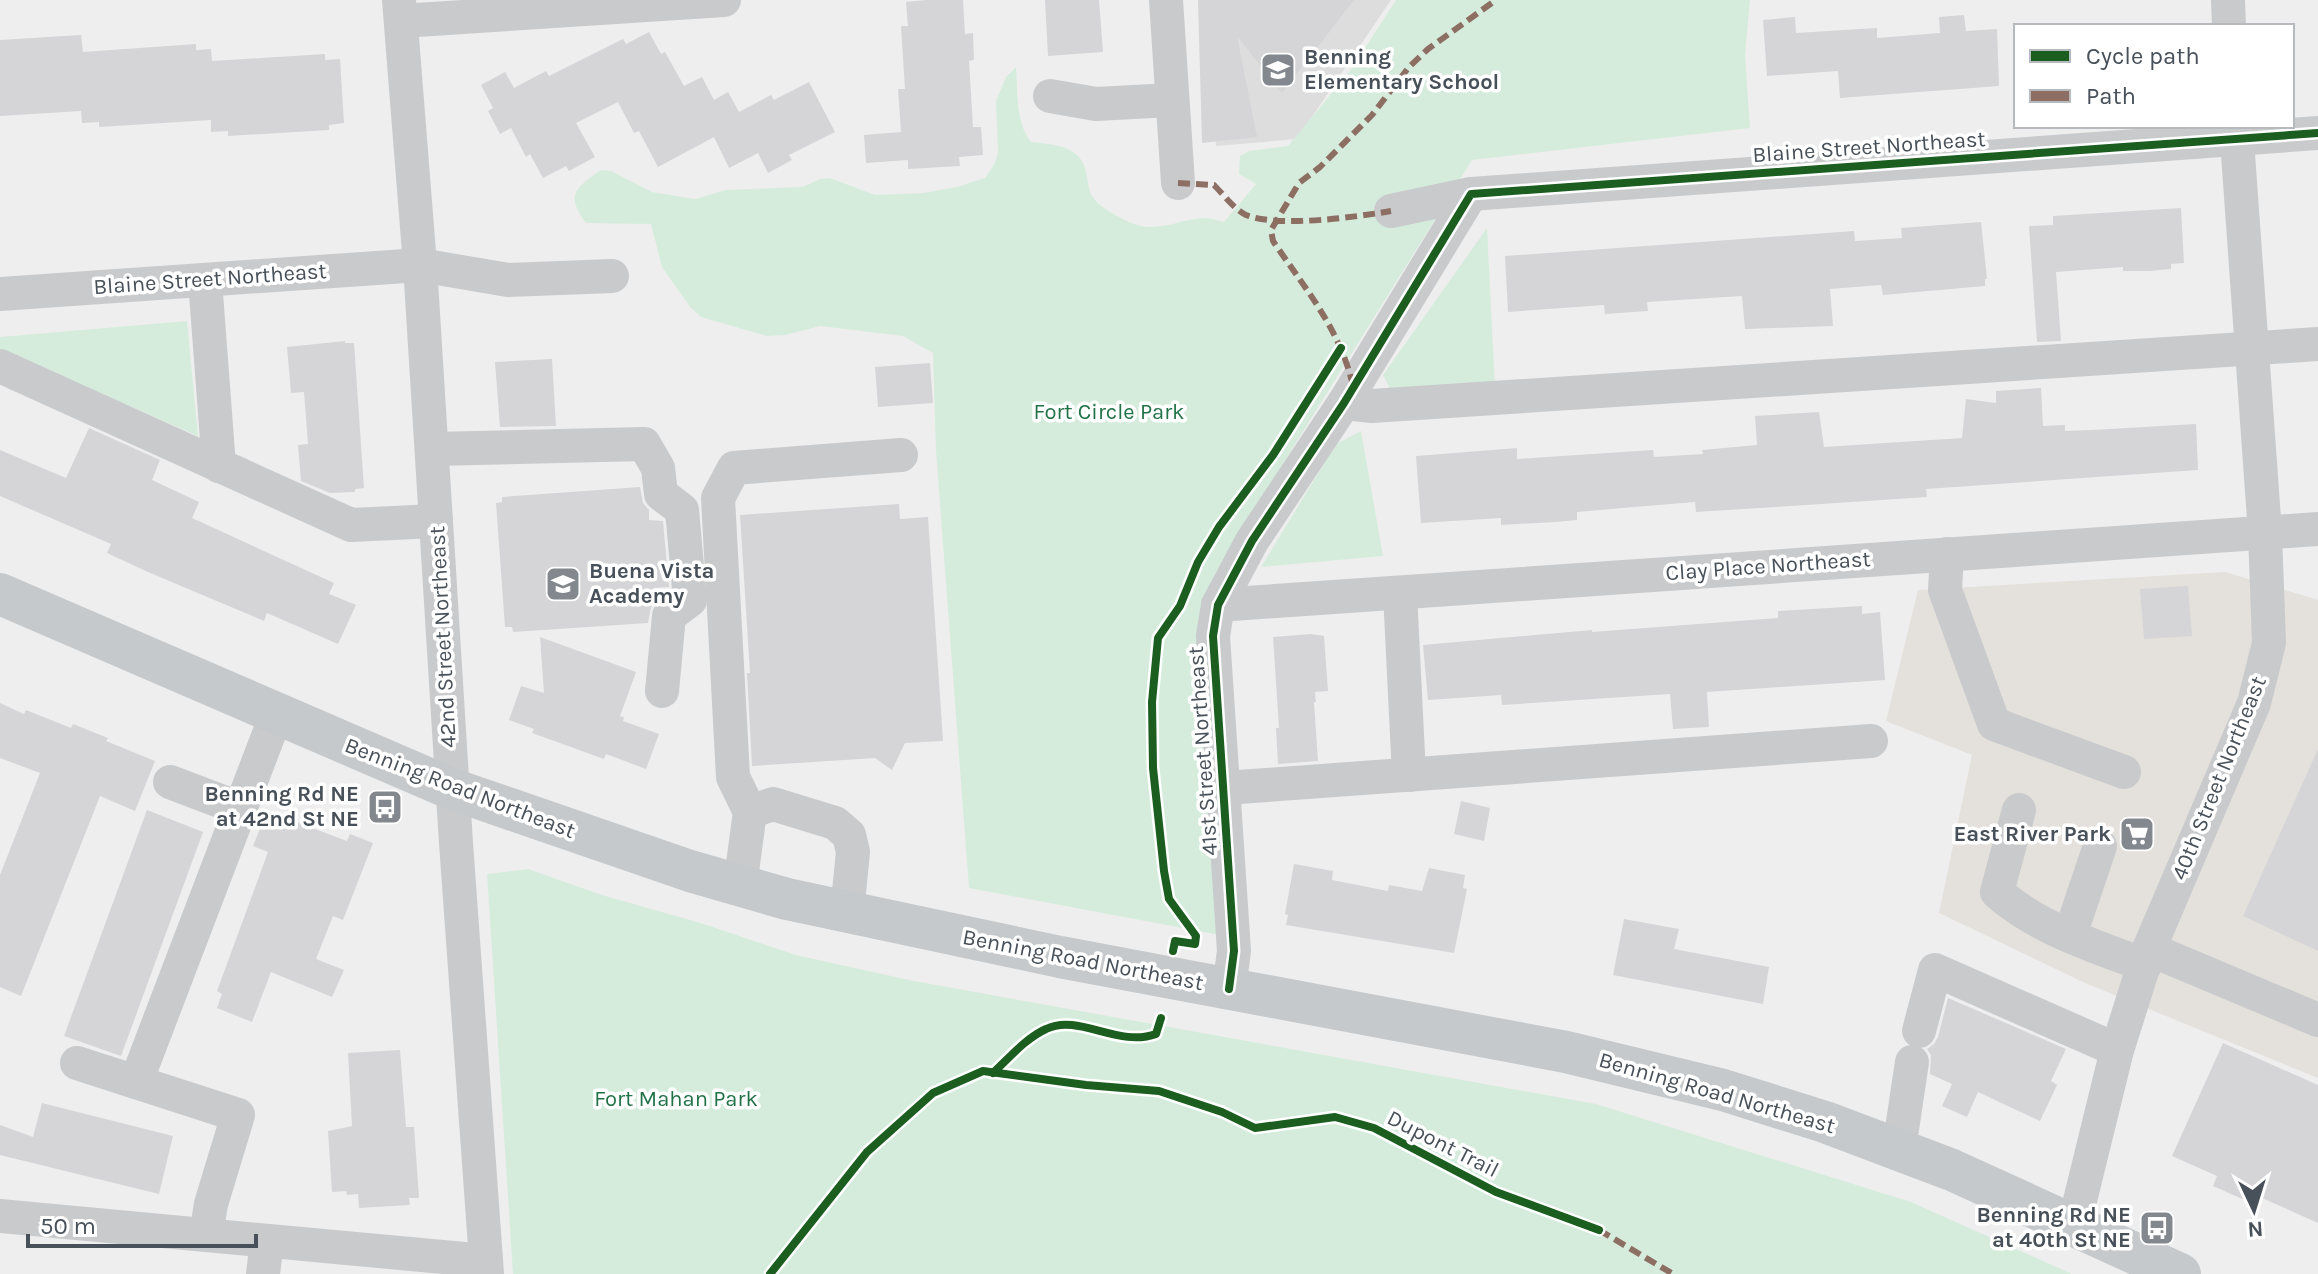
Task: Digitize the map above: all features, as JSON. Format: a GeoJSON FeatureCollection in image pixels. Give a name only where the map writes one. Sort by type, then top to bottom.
{"type":"FeatureCollection","features":[{"type":"Feature","properties":{"kind":"main road","name":"Benning Road Northeast"},"geometry":{"type":"LineString","coordinates":[[0,594],[452,789],[611,846],[740,886],[847,912],[1060,957],[1649,1070],[1760,1101],[1899,1149],[2014,1197],[2180,1274]]}},
{"type":"Feature","properties":{"kind":"street"},"geometry":{"type":"LineString","coordinates":[[400,11],[724,0]]}},
{"type":"Feature","properties":{"kind":"street"},"geometry":{"type":"LineString","coordinates":[[1166,0],[1178,183]]}},
{"type":"Feature","properties":{"kind":"street"},"geometry":{"type":"LineString","coordinates":[[2228,0],[2229,24]]}},
{"type":"Feature","properties":{"kind":"street","name":"42nd Street Northeast"},"geometry":{"type":"LineString","coordinates":[[400,11],[420,265],[452,789],[487,1268]]}},
{"type":"Feature","properties":{"kind":"street"},"geometry":{"type":"LineString","coordinates":[[1050,96],[1096,104],[1172,100]]}},
{"type":"Feature","properties":{"kind":"street","name":"Blaine Street Northeast"},"geometry":{"type":"LineString","coordinates":[[1391,211],[1471,194],[2237,132],[2318,133]]}},
{"type":"Feature","properties":{"kind":"street","name":"40th Street Northeast"},"geometry":{"type":"LineString","coordinates":[[2074,1225],[2117,1050],[2147,957],[2254,703],[2269,643],[2265,533],[2237,132]]}},
{"type":"Feature","properties":{"kind":"street","name":"41st Street Northeast"},"geometry":{"type":"LineString","coordinates":[[1229,989],[1234,951],[1213,636],[1218,605],[1252,541],[1344,403],[1471,194]]}},
{"type":"Feature","properties":{"kind":"street","name":"Blaine Street Northeast"},"geometry":{"type":"LineString","coordinates":[[0,294],[420,265],[508,280],[612,276]]}},
{"type":"Feature","properties":{"kind":"street"},"geometry":{"type":"LineString","coordinates":[[205,280],[219,466]]}},
{"type":"Feature","properties":{"kind":"street"},"geometry":{"type":"LineString","coordinates":[[1344,403],[1372,406],[2318,344]]}},
{"type":"Feature","properties":{"kind":"street"},"geometry":{"type":"LineString","coordinates":[[0,366],[351,525],[436,521]]}},
{"type":"Feature","properties":{"kind":"street"},"geometry":{"type":"LineString","coordinates":[[432,449],[644,444],[658,468],[661,494],[682,510],[690,600],[669,616],[662,691]]}},
{"type":"Feature","properties":{"kind":"street"},"geometry":{"type":"LineString","coordinates":[[740,886],[750,812],[733,777],[718,498],[734,468],[901,455]]}},
{"type":"Feature","properties":{"kind":"street","name":"Clay Place Northeast"},"geometry":{"type":"LineString","coordinates":[[1218,605],[2318,529]]}},
{"type":"Feature","properties":{"kind":"street"},"geometry":{"type":"LineString","coordinates":[[2265,533],[2318,556]]}},
{"type":"Feature","properties":{"kind":"street"},"geometry":{"type":"LineString","coordinates":[[1947,554],[1945,590],[1994,724],[2124,772]]}},
{"type":"Feature","properties":{"kind":"street"},"geometry":{"type":"LineString","coordinates":[[1400,593],[1409,775]]}},
{"type":"Feature","properties":{"kind":"street"},"geometry":{"type":"LineString","coordinates":[[136,1082],[277,713]]}},
{"type":"Feature","properties":{"kind":"street"},"geometry":{"type":"LineString","coordinates":[[1225,788],[1871,741]]}},
{"type":"Feature","properties":{"kind":"street"},"geometry":{"type":"LineString","coordinates":[[170,782],[241,809]]}},
{"type":"Feature","properties":{"kind":"street"},"geometry":{"type":"LineString","coordinates":[[750,812],[773,804],[835,823],[849,835],[853,852],[847,912]]}},
{"type":"Feature","properties":{"kind":"street"},"geometry":{"type":"LineString","coordinates":[[2019,810],[1997,892],[2018,911],[2070,935],[2147,957],[2318,1020]]}},
{"type":"Feature","properties":{"kind":"street"},"geometry":{"type":"LineString","coordinates":[[2070,935],[2100,846]]}},
{"type":"Feature","properties":{"kind":"street"},"geometry":{"type":"LineString","coordinates":[[1899,1149],[1915,1046],[1935,970],[2117,1050]]}},
{"type":"Feature","properties":{"kind":"street"},"geometry":{"type":"LineString","coordinates":[[77,1063],[238,1115],[211,1204],[206,1235]]}},
{"type":"Feature","properties":{"kind":"street"},"geometry":{"type":"LineString","coordinates":[[0,1216],[267,1241],[487,1268]]}},
{"type":"Feature","properties":{"kind":"street"},"geometry":{"type":"LineString","coordinates":[[263,1274],[267,1241]]}},
{"type":"Feature","properties":{"kind":"shaded area","name":"Benning Elementary School"},"geometry":{"type":"Polygon","coordinates":[[[1207,0],[1391,0],[1297,139],[1216,146],[1207,0]]]}},
{"type":"Feature","properties":{"kind":"shaded area","name":"East River Park"},"geometry":{"type":"Polygon","coordinates":[[[2225,572],[2318,600],[2318,1078],[2085,983],[1939,913],[1972,755],[1886,721],[1918,590],[2225,572]]]}},
{"type":"Feature","properties":{"kind":"green space","name":"Fort Circle Park"},"geometry":{"type":"Polygon","coordinates":[[[1396,0],[1750,0],[1745,55],[1750,128],[1472,160],[1233,544],[1220,935],[969,888],[936,451],[933,353],[903,336],[820,326],[767,336],[701,317],[690,307],[662,267],[651,224],[586,223],[576,205],[576,193],[601,170],[611,171],[652,192],[695,199],[726,190],[803,187],[830,178],[875,195],[924,193],[957,187],[985,178],[995,163],[998,152],[996,101],[1006,77],[1016,67],[1018,106],[1026,134],[1031,142],[1062,147],[1075,153],[1084,165],[1092,196],[1103,207],[1127,221],[1148,227],[1206,218],[1224,222],[1256,184],[1239,174],[1240,156],[1249,151],[1288,146],[1350,71],[1396,0]]]}},
{"type":"Feature","properties":{"kind":"green space"},"geometry":{"type":"Polygon","coordinates":[[[1487,228],[1495,388],[1393,394],[1383,375],[1487,228]]]}},
{"type":"Feature","properties":{"kind":"green space"},"geometry":{"type":"Polygon","coordinates":[[[187,321],[198,436],[0,349],[0,337],[187,321]]]}},
{"type":"Feature","properties":{"kind":"green space"},"geometry":{"type":"Polygon","coordinates":[[[1361,431],[1383,556],[1261,567],[1336,444],[1361,431]]]}},
{"type":"Feature","properties":{"kind":"green space","name":"Fort Mahan Park"},"geometry":{"type":"Polygon","coordinates":[[[528,869],[796,955],[914,981],[1596,1104],[1911,1202],[2072,1274],[513,1274],[487,874],[528,869]]]}},
{"type":"Feature","properties":{"kind":"building"},"geometry":{"type":"Polygon","coordinates":[[[963,0],[965,34],[973,33],[974,60],[969,61],[973,127],[981,127],[983,155],[959,157],[960,166],[908,169],[908,160],[866,163],[864,135],[901,132],[898,89],[905,89],[901,26],[908,26],[906,2],[963,0]]]}},
{"type":"Feature","properties":{"kind":"building"},"geometry":{"type":"Polygon","coordinates":[[[1045,0],[1099,0],[1103,52],[1048,56],[1045,0]]]}},
{"type":"Feature","properties":{"kind":"building"},"geometry":{"type":"Polygon","coordinates":[[[1198,0],[1354,0],[1282,93],[1237,36],[1257,137],[1202,143],[1198,0]]]}},
{"type":"Feature","properties":{"kind":"building"},"geometry":{"type":"Polygon","coordinates":[[[1964,15],[1966,31],[1997,29],[1999,86],[1840,98],[1838,71],[1767,76],[1763,20],[1795,17],[1796,33],[1877,28],[1877,38],[1940,33],[1939,17],[1964,15]]]}},
{"type":"Feature","properties":{"kind":"building"},"geometry":{"type":"Polygon","coordinates":[[[649,32],[661,54],[665,52],[684,86],[702,77],[714,100],[728,92],[739,112],[771,95],[774,100],[809,82],[835,132],[789,155],[792,160],[768,173],[758,153],[729,168],[714,137],[658,167],[639,131],[634,133],[618,102],[576,123],[595,157],[569,171],[566,166],[543,178],[530,154],[526,157],[511,128],[500,134],[488,111],[493,108],[481,85],[505,72],[514,88],[546,71],[549,76],[623,39],[626,44],[649,32]]]}},
{"type":"Feature","properties":{"kind":"building"},"geometry":{"type":"Polygon","coordinates":[[[81,35],[83,52],[196,44],[196,50],[211,49],[212,61],[325,54],[325,60],[340,59],[344,123],[329,125],[329,130],[228,136],[228,131],[211,132],[211,120],[99,127],[99,122],[82,123],[81,111],[0,116],[0,40],[81,35]]]}},
{"type":"Feature","properties":{"kind":"building"},"geometry":{"type":"Polygon","coordinates":[[[2181,208],[2184,263],[2171,264],[2171,269],[2149,271],[2123,271],[2123,267],[2056,272],[2061,341],[2037,342],[2029,226],[2053,225],[2053,216],[2181,208]]]}},
{"type":"Feature","properties":{"kind":"building"},"geometry":{"type":"Polygon","coordinates":[[[1981,222],[1987,279],[1985,286],[1883,295],[1881,285],[1830,289],[1833,326],[1745,329],[1742,296],[1647,302],[1648,311],[1605,314],[1604,305],[1508,312],[1505,256],[1854,231],[1855,241],[1902,238],[1901,228],[1981,222]]]}},
{"type":"Feature","properties":{"kind":"building"},"geometry":{"type":"Polygon","coordinates":[[[345,341],[354,343],[364,488],[355,489],[355,492],[330,493],[301,481],[298,445],[308,444],[304,392],[291,393],[287,347],[345,341]]]}},
{"type":"Feature","properties":{"kind":"building"},"geometry":{"type":"Polygon","coordinates":[[[552,359],[556,426],[500,427],[495,362],[552,359]]]}},
{"type":"Feature","properties":{"kind":"building"},"geometry":{"type":"Polygon","coordinates":[[[930,363],[933,403],[878,407],[875,367],[930,363]]]}},
{"type":"Feature","properties":{"kind":"building"},"geometry":{"type":"Polygon","coordinates":[[[2041,388],[2043,426],[2065,425],[2065,431],[2196,424],[2198,470],[1926,489],[1927,497],[1696,512],[1695,502],[1577,512],[1577,520],[1555,522],[1501,525],[1501,518],[1421,523],[1416,456],[1517,448],[1517,459],[1653,450],[1654,457],[1703,454],[1702,450],[1757,445],[1755,416],[1819,412],[1824,447],[1962,438],[1966,399],[1996,403],[1996,391],[2041,388]]]}},
{"type":"Feature","properties":{"kind":"building"},"geometry":{"type":"Polygon","coordinates":[[[89,428],[160,460],[152,480],[199,502],[192,518],[334,583],[329,594],[356,605],[338,644],[267,613],[264,621],[148,572],[107,553],[111,544],[0,496],[0,450],[66,478],[89,428]]]}},
{"type":"Feature","properties":{"kind":"building"},"geometry":{"type":"Polygon","coordinates":[[[640,487],[643,503],[649,510],[649,520],[663,521],[669,587],[654,588],[656,602],[651,607],[648,623],[513,632],[512,627],[505,627],[496,503],[502,502],[502,497],[640,487]]]}},
{"type":"Feature","properties":{"kind":"building"},"geometry":{"type":"Polygon","coordinates":[[[899,504],[900,519],[928,517],[943,741],[905,743],[892,770],[875,758],[752,766],[747,673],[750,673],[740,515],[899,504]]]}},
{"type":"Feature","properties":{"kind":"building"},"geometry":{"type":"Polygon","coordinates":[[[2188,586],[2192,636],[2144,639],[2140,589],[2188,586]]]}},
{"type":"Feature","properties":{"kind":"building"},"geometry":{"type":"Polygon","coordinates":[[[1862,606],[1862,614],[1880,612],[1885,680],[1707,692],[1709,727],[1673,729],[1670,694],[1502,705],[1501,695],[1428,700],[1423,645],[1778,618],[1778,611],[1862,606]]]}},
{"type":"Feature","properties":{"kind":"building"},"geometry":{"type":"Polygon","coordinates":[[[1324,636],[1328,691],[1315,692],[1318,761],[1278,764],[1276,728],[1279,728],[1273,637],[1324,636]]]}},
{"type":"Feature","properties":{"kind":"building"},"geometry":{"type":"Polygon","coordinates":[[[540,637],[636,672],[620,716],[624,717],[623,721],[659,734],[646,769],[606,754],[604,759],[532,733],[534,729],[509,720],[521,686],[544,693],[540,637]]]}},
{"type":"Feature","properties":{"kind":"building"},"geometry":{"type":"Polygon","coordinates":[[[0,703],[24,714],[26,710],[71,728],[73,724],[155,761],[135,811],[100,796],[21,996],[0,987],[0,875],[40,773],[0,758],[0,703]]]}},
{"type":"Feature","properties":{"kind":"building"},"geometry":{"type":"Polygon","coordinates":[[[2318,749],[2318,951],[2243,916],[2318,749]]]}},
{"type":"Feature","properties":{"kind":"building"},"geometry":{"type":"Polygon","coordinates":[[[1461,801],[1490,808],[1484,841],[1454,834],[1461,801]]]}},
{"type":"Feature","properties":{"kind":"building"},"geometry":{"type":"Polygon","coordinates":[[[147,810],[203,832],[121,1056],[64,1036],[147,810]]]}},
{"type":"Feature","properties":{"kind":"building"},"geometry":{"type":"Polygon","coordinates":[[[267,811],[347,841],[350,834],[373,843],[343,920],[333,916],[316,959],[344,970],[332,997],[271,972],[252,1022],[217,1008],[222,994],[217,991],[268,852],[253,846],[267,811]]]}},
{"type":"Feature","properties":{"kind":"building"},"geometry":{"type":"Polygon","coordinates":[[[1294,864],[1333,871],[1332,880],[1388,891],[1389,885],[1422,891],[1429,868],[1465,875],[1463,888],[1467,889],[1454,953],[1286,925],[1288,915],[1285,914],[1294,864]]]}},
{"type":"Feature","properties":{"kind":"building"},"geometry":{"type":"Polygon","coordinates":[[[1624,919],[1679,929],[1674,949],[1769,967],[1763,1004],[1613,975],[1624,919]]]}},
{"type":"Feature","properties":{"kind":"building"},"geometry":{"type":"Polygon","coordinates":[[[1948,998],[2066,1049],[2051,1081],[2057,1085],[2040,1121],[1978,1092],[1967,1117],[1942,1106],[1952,1084],[1930,1074],[1931,1055],[1927,1049],[1938,1037],[1948,998]]]}},
{"type":"Feature","properties":{"kind":"building"},"geometry":{"type":"Polygon","coordinates":[[[2223,1043],[2318,1085],[2318,1223],[2251,1193],[2247,1201],[2213,1186],[2217,1176],[2172,1156],[2223,1043]]]}},
{"type":"Feature","properties":{"kind":"building"},"geometry":{"type":"Polygon","coordinates":[[[400,1050],[406,1127],[414,1127],[419,1198],[409,1198],[410,1205],[359,1208],[358,1194],[332,1192],[328,1131],[352,1126],[348,1053],[400,1050]]]}},
{"type":"Feature","properties":{"kind":"building"},"geometry":{"type":"Polygon","coordinates":[[[42,1103],[173,1136],[159,1194],[0,1155],[0,1125],[33,1137],[42,1103]]]}},
{"type":"Feature","properties":{"kind":"marked path"},"geometry":{"type":"LineString","coordinates":[[1353,386],[1331,328],[1273,241],[1271,230],[1299,183],[1320,167],[1372,115],[1409,67],[1428,49],[1496,0]]}},
{"type":"Feature","properties":{"kind":"marked path"},"geometry":{"type":"LineString","coordinates":[[1178,183],[1214,185],[1242,213],[1260,219],[1318,220],[1391,211]]}},
{"type":"Feature","properties":{"kind":"marked path"},"geometry":{"type":"LineString","coordinates":[[1599,1230],[1673,1274]]}},
{"type":"Feature","properties":{"kind":"cycle path"},"geometry":{"type":"LineString","coordinates":[[1229,989],[1234,951],[1213,636],[1218,605],[1252,541],[1344,403],[1471,194],[2318,133]]}},
{"type":"Feature","properties":{"kind":"cycle path"},"geometry":{"type":"LineString","coordinates":[[1173,951],[1175,941],[1195,944],[1196,936],[1169,899],[1164,871],[1153,768],[1152,702],[1158,638],[1180,606],[1198,562],[1219,527],[1273,455],[1341,348]]}},
{"type":"Feature","properties":{"kind":"cycle path"},"geometry":{"type":"LineString","coordinates":[[993,1073],[1025,1043],[1046,1029],[1072,1025],[1127,1037],[1142,1037],[1156,1034],[1161,1018]]}},
{"type":"Feature","properties":{"kind":"cycle path","name":"Dupont Trail"},"geometry":{"type":"LineString","coordinates":[[770,1274],[867,1152],[933,1093],[983,1071],[1159,1091],[1222,1112],[1255,1128],[1335,1117],[1374,1128],[1496,1192],[1599,1230]]}},
{"type":"Feature","properties":{"kind":"place","name":"Benning Elementary School"},"geometry":{"type":"Point","coordinates":[1278,70]}},
{"type":"Feature","properties":{"kind":"place","name":"Buena Vista Academy"},"geometry":{"type":"Point","coordinates":[563,584]}},
{"type":"Feature","properties":{"kind":"place","name":"Benning Rd NE at 42nd St NE"},"geometry":{"type":"Point","coordinates":[385,807]}},
{"type":"Feature","properties":{"kind":"place","name":"East River Park"},"geometry":{"type":"Point","coordinates":[2137,834]}},
{"type":"Feature","properties":{"kind":"place","name":"Benning Rd NE at 40th St NE"},"geometry":{"type":"Point","coordinates":[2157,1228]}}]}
